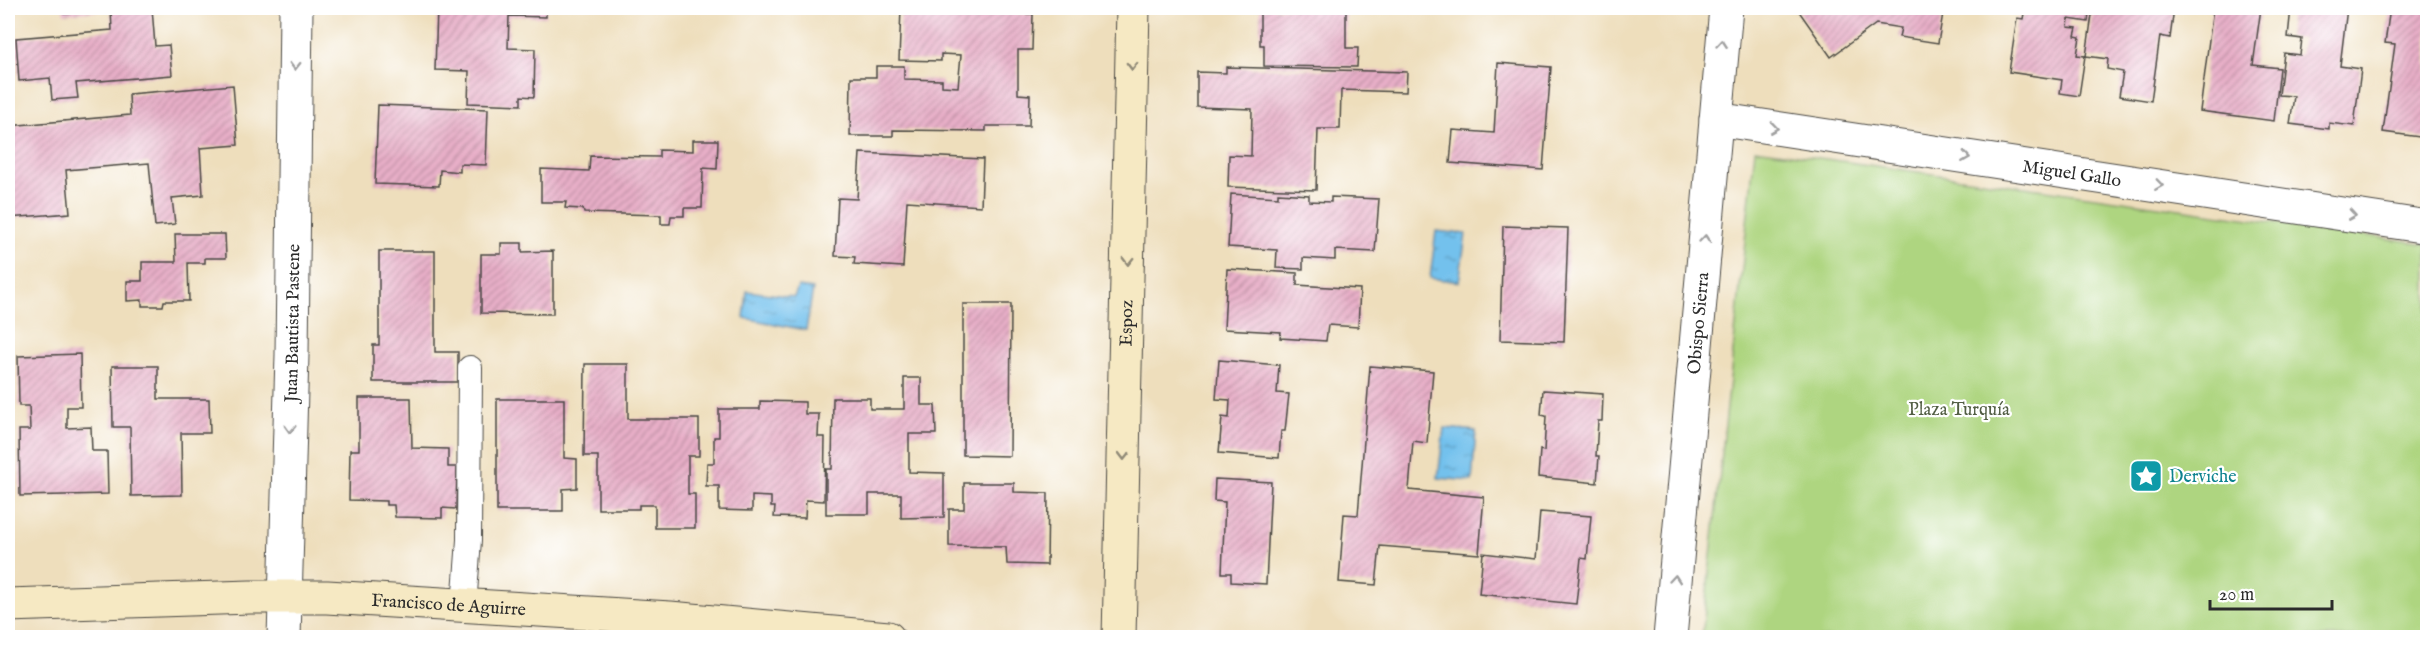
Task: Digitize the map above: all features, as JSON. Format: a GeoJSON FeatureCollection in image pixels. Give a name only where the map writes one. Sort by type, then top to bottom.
{"type":"FeatureCollection","features":[{"type":"Feature","properties":{"kind":"street","name":"Juan Bautista Pastene"},"geometry":{"type":"LineString","coordinates":[[284,638],[292,355],[296,8]]}},
{"type":"Feature","properties":{"kind":"street","name":"Espoz"},"geometry":{"type":"LineString","coordinates":[[1119,638],[1133,8]]}},
{"type":"Feature","properties":{"kind":"street","name":"Obispo Sierra"},"geometry":{"type":"LineString","coordinates":[[1670,638],[1726,8]]}},
{"type":"Feature","properties":{"kind":"street","name":"Miguel Gallo"},"geometry":{"type":"LineString","coordinates":[[1716,119],[2427,227]]}},
{"type":"Feature","properties":{"kind":"street","name":"Francisco de Aguirre"},"geometry":{"type":"LineString","coordinates":[[8,605],[285,597],[670,618],[888,638]]}},
{"type":"Feature","properties":{"kind":"lane"},"geometry":{"type":"LineString","coordinates":[[464,606],[469,540],[470,368]]}},
{"type":"Feature","properties":{"kind":"green space","name":"Plaza Turquía"},"geometry":{"type":"Polygon","coordinates":[[[1755,149],[2427,244],[2427,637],[1702,638],[1755,149]]]}},
{"type":"Feature","properties":{"kind":"water"},"geometry":{"type":"Polygon","coordinates":[[[1436,231],[1466,234],[1459,282],[1430,278],[1436,231]]]}},
{"type":"Feature","properties":{"kind":"water"},"geometry":{"type":"Polygon","coordinates":[[[798,287],[813,289],[806,330],[744,318],[747,291],[794,297],[798,287]]]}},
{"type":"Feature","properties":{"kind":"water"},"geometry":{"type":"Polygon","coordinates":[[[1444,428],[1476,431],[1472,481],[1438,478],[1444,428]]]}},
{"type":"Feature","properties":{"kind":"building"},"geometry":{"type":"Polygon","coordinates":[[[63,8],[152,8],[155,46],[169,45],[172,75],[76,83],[78,98],[52,100],[50,78],[19,81],[16,38],[112,30],[111,10],[64,14],[63,8]]]}},
{"type":"Feature","properties":{"kind":"building"},"geometry":{"type":"Polygon","coordinates":[[[437,8],[546,8],[546,17],[509,16],[508,48],[535,49],[534,97],[521,96],[521,105],[468,103],[469,71],[435,70],[437,8]]]}},
{"type":"Feature","properties":{"kind":"building"},"geometry":{"type":"Polygon","coordinates":[[[901,8],[1033,14],[1032,50],[1018,50],[1018,94],[1030,95],[1029,126],[986,126],[986,131],[893,130],[893,136],[850,136],[851,77],[876,77],[876,66],[904,66],[904,79],[942,80],[942,86],[958,87],[961,55],[941,54],[941,61],[899,60],[901,8]]]}},
{"type":"Feature","properties":{"kind":"building"},"geometry":{"type":"Polygon","coordinates":[[[1260,8],[1346,8],[1346,48],[1358,48],[1357,67],[1264,66],[1264,45],[1260,45],[1260,8]]]}},
{"type":"Feature","properties":{"kind":"building"},"geometry":{"type":"Polygon","coordinates":[[[1507,8],[1547,8],[1547,10],[1507,11],[1507,8]]]}},
{"type":"Feature","properties":{"kind":"building"},"geometry":{"type":"Polygon","coordinates":[[[1801,8],[1927,8],[1927,11],[1943,13],[1938,43],[1899,37],[1901,28],[1876,24],[1831,57],[1798,10],[1801,8]]]}},
{"type":"Feature","properties":{"kind":"building"},"geometry":{"type":"Polygon","coordinates":[[[2025,8],[2090,8],[2088,22],[2069,19],[2068,27],[2077,28],[2075,36],[2080,37],[2077,55],[2085,56],[2079,96],[2060,93],[2062,80],[2009,72],[2017,18],[2023,19],[2025,8]]]}},
{"type":"Feature","properties":{"kind":"building"},"geometry":{"type":"Polygon","coordinates":[[[2093,8],[2174,8],[2170,38],[2160,36],[2151,101],[2119,96],[2123,72],[2107,69],[2108,59],[2086,56],[2093,8]]]}},
{"type":"Feature","properties":{"kind":"building"},"geometry":{"type":"Polygon","coordinates":[[[2213,8],[2261,8],[2253,65],[2280,68],[2274,121],[2200,111],[2213,8]]]}},
{"type":"Feature","properties":{"kind":"building"},"geometry":{"type":"Polygon","coordinates":[[[2291,8],[2347,8],[2340,66],[2361,69],[2354,126],[2329,123],[2329,129],[2290,124],[2294,96],[2279,95],[2284,53],[2300,55],[2302,39],[2288,37],[2291,8]]]}},
{"type":"Feature","properties":{"kind":"building"},"geometry":{"type":"Polygon","coordinates":[[[2390,8],[2427,8],[2427,138],[2383,132],[2395,44],[2385,43],[2390,8]]]}},
{"type":"Feature","properties":{"kind":"building"},"geometry":{"type":"Polygon","coordinates":[[[1498,63],[1551,67],[1543,170],[1450,163],[1453,130],[1494,133],[1498,63]]]}},
{"type":"Feature","properties":{"kind":"building"},"geometry":{"type":"Polygon","coordinates":[[[1226,67],[1407,72],[1406,92],[1341,90],[1340,129],[1318,129],[1316,190],[1228,187],[1229,155],[1251,156],[1252,109],[1197,107],[1197,72],[1226,73],[1226,67]]]}},
{"type":"Feature","properties":{"kind":"building"},"geometry":{"type":"Polygon","coordinates":[[[233,85],[238,145],[200,148],[203,195],[172,198],[175,224],[155,226],[149,163],[66,170],[70,213],[8,218],[8,126],[130,115],[129,94],[233,85]]]}},
{"type":"Feature","properties":{"kind":"building"},"geometry":{"type":"Polygon","coordinates":[[[378,105],[488,109],[486,165],[460,164],[460,172],[440,170],[439,186],[375,184],[378,105]]]}},
{"type":"Feature","properties":{"kind":"building"},"geometry":{"type":"Polygon","coordinates":[[[693,140],[718,140],[717,169],[703,168],[702,208],[684,208],[684,216],[671,216],[670,224],[661,224],[661,215],[584,213],[583,209],[565,208],[566,202],[541,202],[541,169],[589,171],[590,156],[659,157],[659,150],[693,151],[693,140]]]}},
{"type":"Feature","properties":{"kind":"building"},"geometry":{"type":"Polygon","coordinates":[[[860,153],[983,159],[981,206],[907,201],[903,267],[854,264],[855,257],[835,256],[838,198],[857,199],[860,153]]]}},
{"type":"Feature","properties":{"kind":"building"},"geometry":{"type":"Polygon","coordinates":[[[1278,193],[1309,195],[1309,201],[1331,202],[1331,197],[1379,199],[1375,252],[1335,250],[1335,260],[1303,258],[1303,269],[1276,268],[1277,250],[1228,247],[1231,194],[1278,197],[1278,193]]]}},
{"type":"Feature","properties":{"kind":"building"},"geometry":{"type":"Polygon","coordinates":[[[1503,226],[1568,228],[1564,342],[1500,340],[1503,226]]]}},
{"type":"Feature","properties":{"kind":"building"},"geometry":{"type":"Polygon","coordinates":[[[175,234],[225,234],[226,258],[205,258],[205,263],[188,263],[189,301],[164,301],[163,306],[142,306],[142,300],[127,301],[127,281],[142,281],[142,262],[176,262],[175,234]]]}},
{"type":"Feature","properties":{"kind":"building"},"geometry":{"type":"Polygon","coordinates":[[[501,243],[522,243],[522,252],[553,251],[553,314],[481,313],[481,254],[501,254],[501,243]]]}},
{"type":"Feature","properties":{"kind":"building"},"geometry":{"type":"Polygon","coordinates":[[[379,251],[435,251],[435,352],[458,352],[458,382],[373,382],[373,345],[379,345],[379,251]]]}},
{"type":"Feature","properties":{"kind":"building"},"geometry":{"type":"Polygon","coordinates":[[[1227,269],[1297,273],[1297,285],[1360,289],[1358,327],[1328,325],[1326,341],[1280,338],[1281,332],[1224,329],[1227,269]]]}},
{"type":"Feature","properties":{"kind":"building"},"geometry":{"type":"Polygon","coordinates":[[[963,304],[1011,304],[1010,456],[963,455],[963,304]]]}},
{"type":"Feature","properties":{"kind":"building"},"geometry":{"type":"Polygon","coordinates":[[[80,354],[81,407],[67,407],[67,428],[91,427],[92,451],[107,451],[108,494],[20,496],[19,430],[30,430],[29,406],[19,406],[18,356],[80,354]]]}},
{"type":"Feature","properties":{"kind":"building"},"geometry":{"type":"Polygon","coordinates":[[[1219,360],[1279,365],[1277,393],[1289,394],[1285,431],[1281,431],[1279,458],[1219,453],[1222,417],[1229,418],[1230,400],[1216,399],[1219,360]]]}},
{"type":"Feature","properties":{"kind":"building"},"geometry":{"type":"Polygon","coordinates":[[[585,364],[628,364],[628,419],[699,419],[699,456],[688,456],[688,494],[695,494],[695,528],[655,528],[655,505],[639,505],[639,509],[598,509],[598,456],[584,456],[585,364]]]}},
{"type":"Feature","properties":{"kind":"building"},"geometry":{"type":"Polygon","coordinates":[[[112,366],[158,366],[158,399],[209,399],[210,433],[181,433],[182,495],[131,496],[130,427],[113,427],[112,366]]]}},
{"type":"Feature","properties":{"kind":"building"},"geometry":{"type":"Polygon","coordinates":[[[1370,366],[1433,371],[1427,443],[1413,441],[1409,490],[1484,497],[1479,554],[1380,546],[1376,585],[1339,582],[1344,514],[1358,515],[1370,366]]]}},
{"type":"Feature","properties":{"kind":"building"},"geometry":{"type":"Polygon","coordinates":[[[904,378],[921,378],[921,405],[935,405],[936,434],[909,434],[909,472],[944,473],[944,517],[901,518],[901,494],[869,494],[869,514],[826,514],[826,469],[832,469],[833,398],[870,398],[870,409],[904,409],[904,378]]]}},
{"type":"Feature","properties":{"kind":"building"},"geometry":{"type":"Polygon","coordinates":[[[1543,390],[1603,394],[1602,421],[1598,421],[1597,483],[1538,477],[1540,450],[1544,451],[1546,416],[1541,415],[1543,390]]]}},
{"type":"Feature","properties":{"kind":"building"},"geometry":{"type":"Polygon","coordinates":[[[359,398],[411,398],[412,448],[448,449],[448,467],[457,467],[456,509],[442,508],[442,518],[395,517],[394,505],[386,505],[386,501],[349,500],[350,450],[359,450],[359,398]]]}},
{"type":"Feature","properties":{"kind":"building"},"geometry":{"type":"Polygon","coordinates":[[[497,399],[564,399],[564,458],[577,459],[577,488],[563,489],[563,511],[497,511],[497,399]]]}},
{"type":"Feature","properties":{"kind":"building"},"geometry":{"type":"Polygon","coordinates":[[[760,401],[805,402],[805,414],[819,414],[818,437],[825,437],[824,501],[806,500],[805,518],[774,517],[775,507],[771,507],[771,497],[752,496],[752,511],[719,510],[719,486],[706,486],[707,463],[714,463],[714,437],[719,437],[719,409],[760,409],[760,401]]]}},
{"type":"Feature","properties":{"kind":"building"},"geometry":{"type":"Polygon","coordinates":[[[1215,479],[1271,482],[1266,584],[1231,582],[1231,573],[1222,573],[1225,502],[1214,501],[1215,479]]]}},
{"type":"Feature","properties":{"kind":"building"},"geometry":{"type":"Polygon","coordinates":[[[964,483],[1014,483],[1014,492],[1048,493],[1047,565],[1007,564],[1006,547],[949,546],[949,509],[964,509],[964,483]]]}},
{"type":"Feature","properties":{"kind":"building"},"geometry":{"type":"Polygon","coordinates":[[[1540,512],[1591,516],[1587,559],[1581,558],[1576,604],[1479,594],[1483,553],[1536,559],[1540,512]]]}},
{"type":"Feature","properties":{"kind":"place","name":"Derviche"},"geometry":{"type":"Point","coordinates":[2146,476]}}]}
